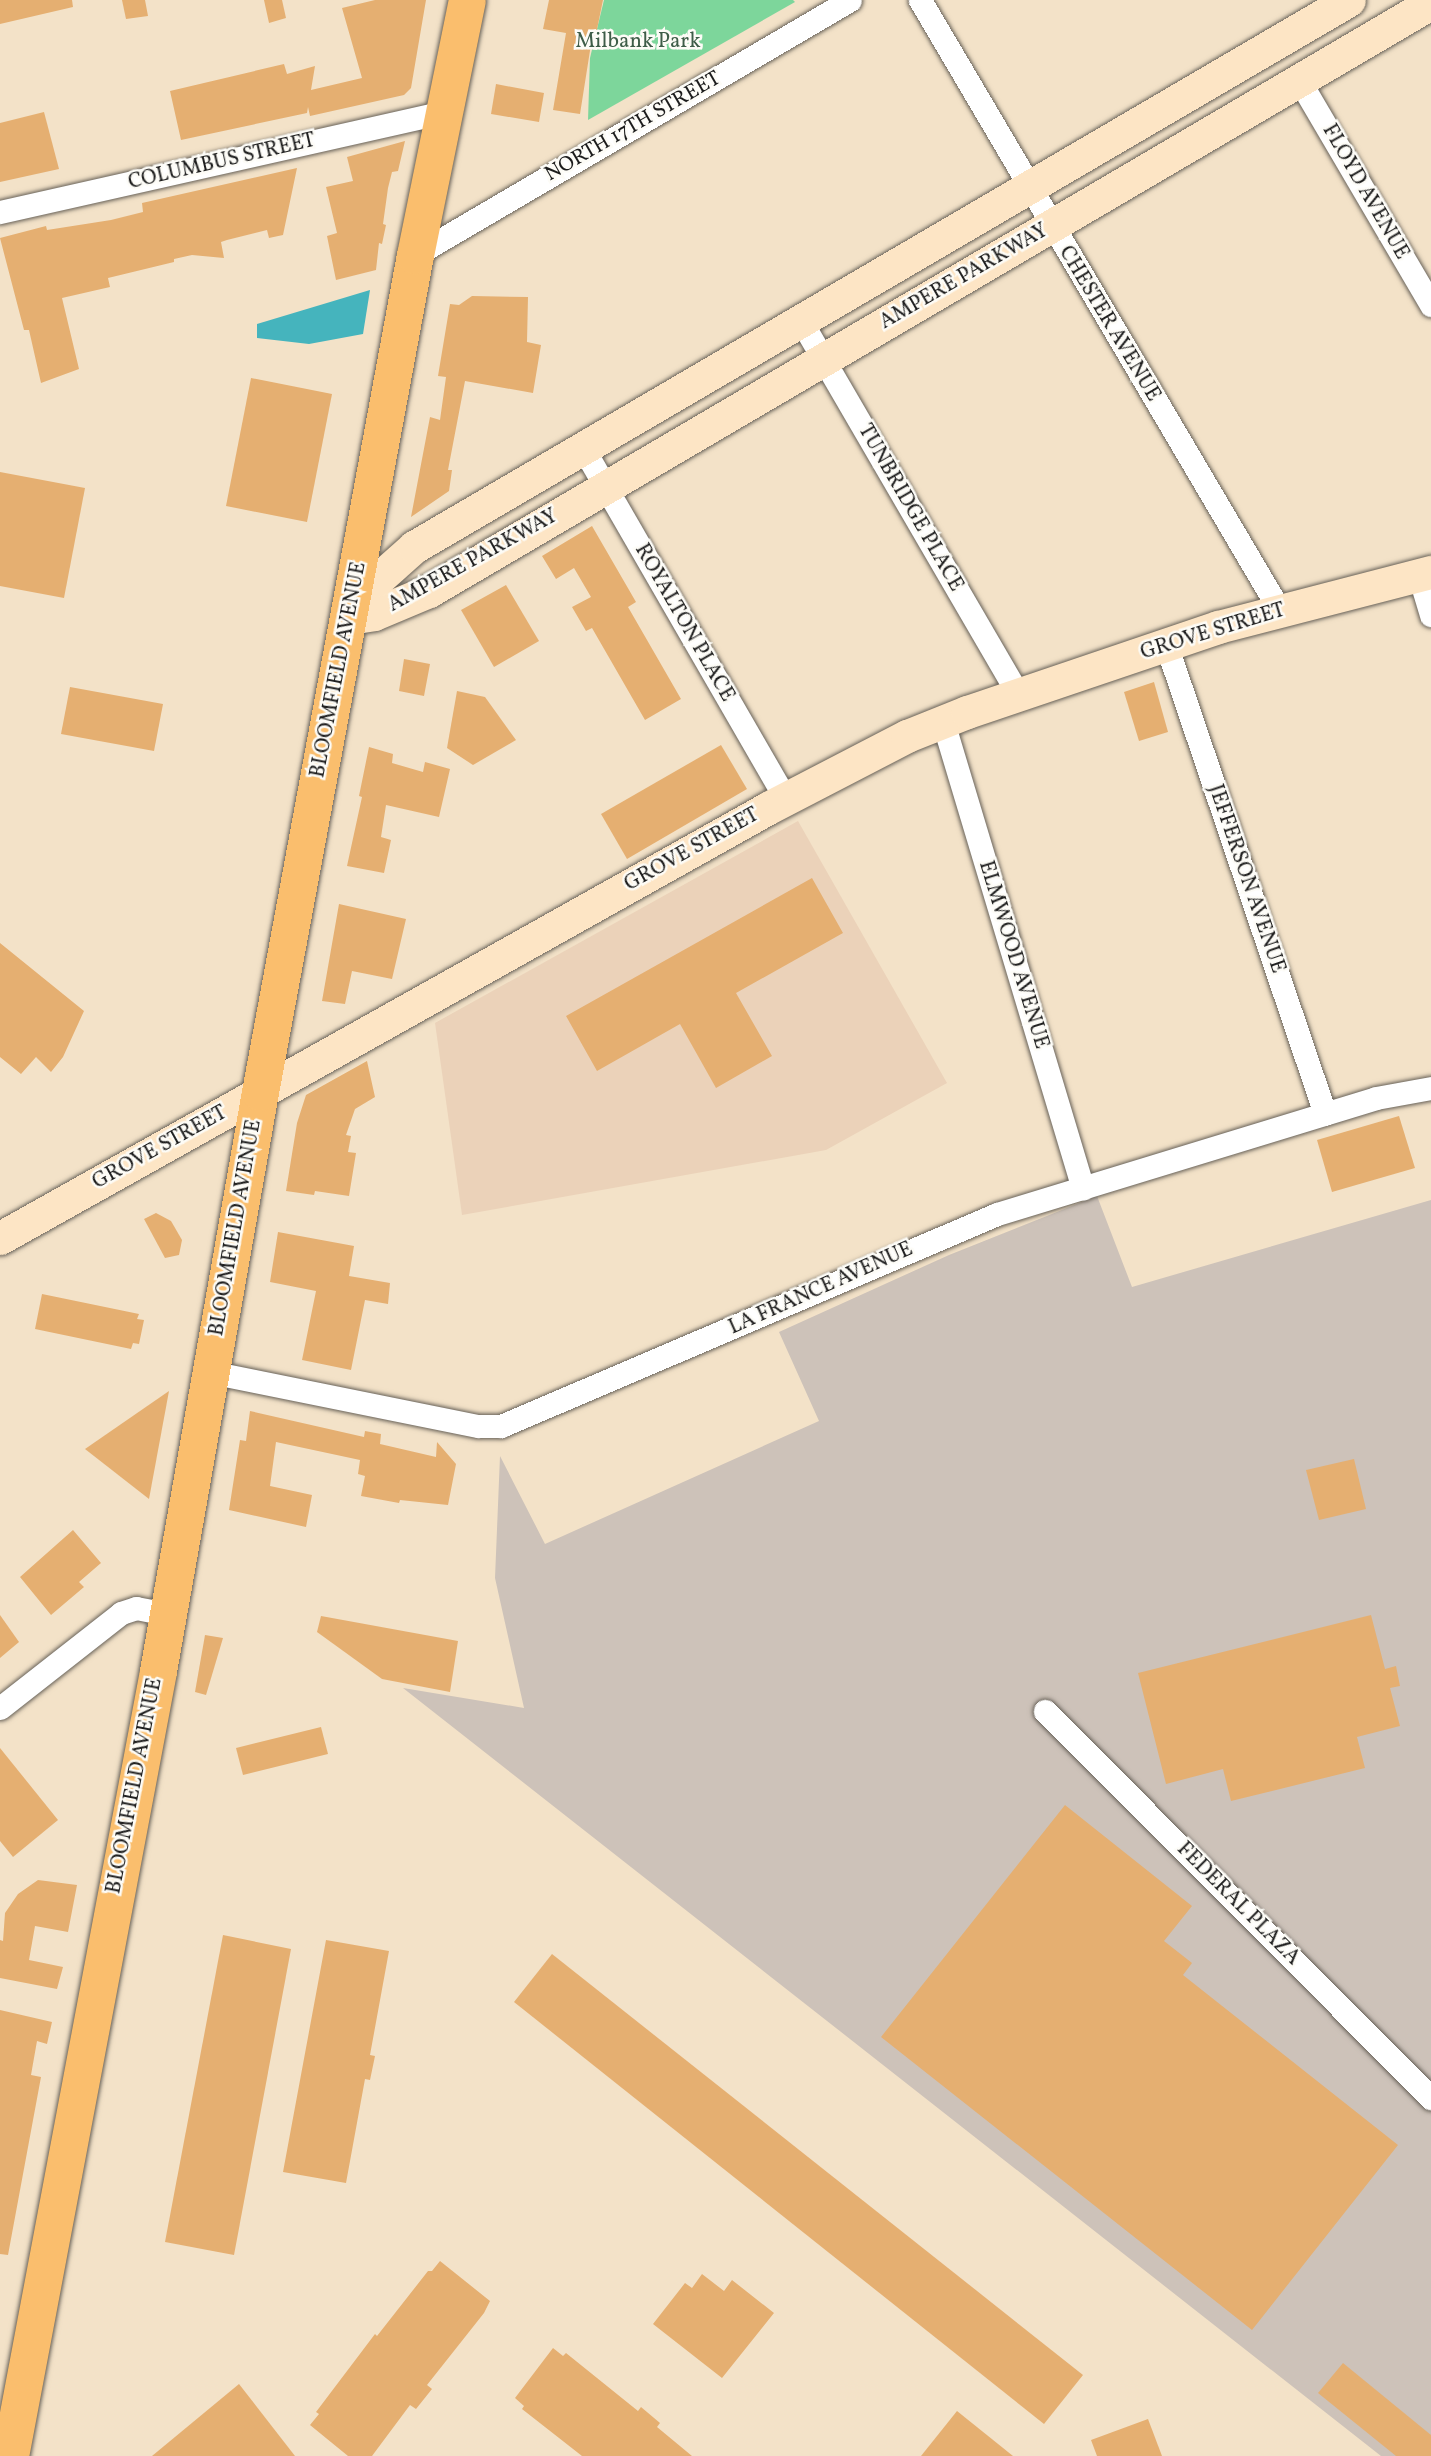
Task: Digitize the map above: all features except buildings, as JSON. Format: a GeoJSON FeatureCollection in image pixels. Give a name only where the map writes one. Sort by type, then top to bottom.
{"type":"FeatureCollection","features":[{"type":"Feature","properties":{"kind":"main road","name":"BLOOMFIELD AVENUE"},"geometry":{"type":"LineString","coordinates":[[12,2443],[167,1614],[260,1091],[415,255],[467,0]]}},
{"type":"Feature","properties":{"kind":"street","name":"NORTH 17TH STREET"},"geometry":{"type":"LineString","coordinates":[[415,255],[850,0]]}},
{"type":"Feature","properties":{"kind":"street","name":"CHESTER AVENUE"},"geometry":{"type":"LineString","coordinates":[[920,0],[1028,188],[1280,611]]}},
{"type":"Feature","properties":{"kind":"street","name":"AMPERE PARKWAY"},"geometry":{"type":"LineString","coordinates":[[349,618],[377,580],[414,547],[1349,0]]}},
{"type":"Feature","properties":{"kind":"street","name":"AMPERE PARKWAY"},"geometry":{"type":"LineString","coordinates":[[349,618],[381,612],[429,591],[1431,3]]}},
{"type":"Feature","properties":{"kind":"street","name":"FLOYD AVENUE"},"geometry":{"type":"LineString","coordinates":[[1299,80],[1431,305]]}},
{"type":"Feature","properties":{"kind":"street","name":"COLUMBUS STREET"},"geometry":{"type":"LineString","coordinates":[[0,212],[444,112]]}},
{"type":"Feature","properties":{"kind":"street","name":"TUNBRIDGE PLACE"},"geometry":{"type":"LineString","coordinates":[[801,321],[1019,695]]}},
{"type":"Feature","properties":{"kind":"street","name":"ROYALTON PLACE"},"geometry":{"type":"LineString","coordinates":[[583,448],[785,798]]}},
{"type":"Feature","properties":{"kind":"street","name":"GROVE STREET"},"geometry":{"type":"LineString","coordinates":[[0,1238],[785,798],[907,736],[1166,644],[1280,611],[1425,574]]}},
{"type":"Feature","properties":{"kind":"street"},"geometry":{"type":"LineString","coordinates":[[1425,574],[1431,615]]}},
{"type":"Feature","properties":{"kind":"street","name":"JEFFERSON AVENUE"},"geometry":{"type":"LineString","coordinates":[[1166,644],[1325,1114]]}},
{"type":"Feature","properties":{"kind":"street","name":"ELMWOOD AVENUE"},"geometry":{"type":"LineString","coordinates":[[943,722],[1083,1188]]}},
{"type":"Feature","properties":{"kind":"street","name":"LA FRANCE AVENUE"},"geometry":{"type":"LineString","coordinates":[[210,1372],[479,1426],[501,1426],[997,1214],[1376,1098],[1431,1088]]}},
{"type":"Feature","properties":{"kind":"street"},"geometry":{"type":"LineString","coordinates":[[0,1708],[121,1613],[136,1608],[167,1614]]}},
{"type":"Feature","properties":{"kind":"street","name":"FEDERAL PLAZA"},"geometry":{"type":"LineString","coordinates":[[1045,1711],[1431,2098]]}},
{"type":"Feature","properties":{"kind":"shaded area"},"geometry":{"type":"Polygon","coordinates":[[[798,821],[947,1083],[826,1150],[462,1215],[435,1023],[798,821]]]}},
{"type":"Feature","properties":{"kind":"shaded area"},"geometry":{"type":"Polygon","coordinates":[[[1097,1196],[1132,1287],[1431,1200],[1431,2456],[1381,2456],[403,1688],[524,1708],[495,1578],[500,1456],[545,1544],[819,1421],[779,1332],[949,1255],[1097,1196]]]}},
{"type":"Feature","properties":{"kind":"green space","name":"Milbank Park"},"geometry":{"type":"Polygon","coordinates":[[[604,0],[795,2],[588,120],[590,58],[604,0]]]}},
{"type":"Feature","properties":{"kind":"water"},"geometry":{"type":"Polygon","coordinates":[[[370,290],[363,334],[309,344],[257,338],[257,324],[370,290]]]}}]}
